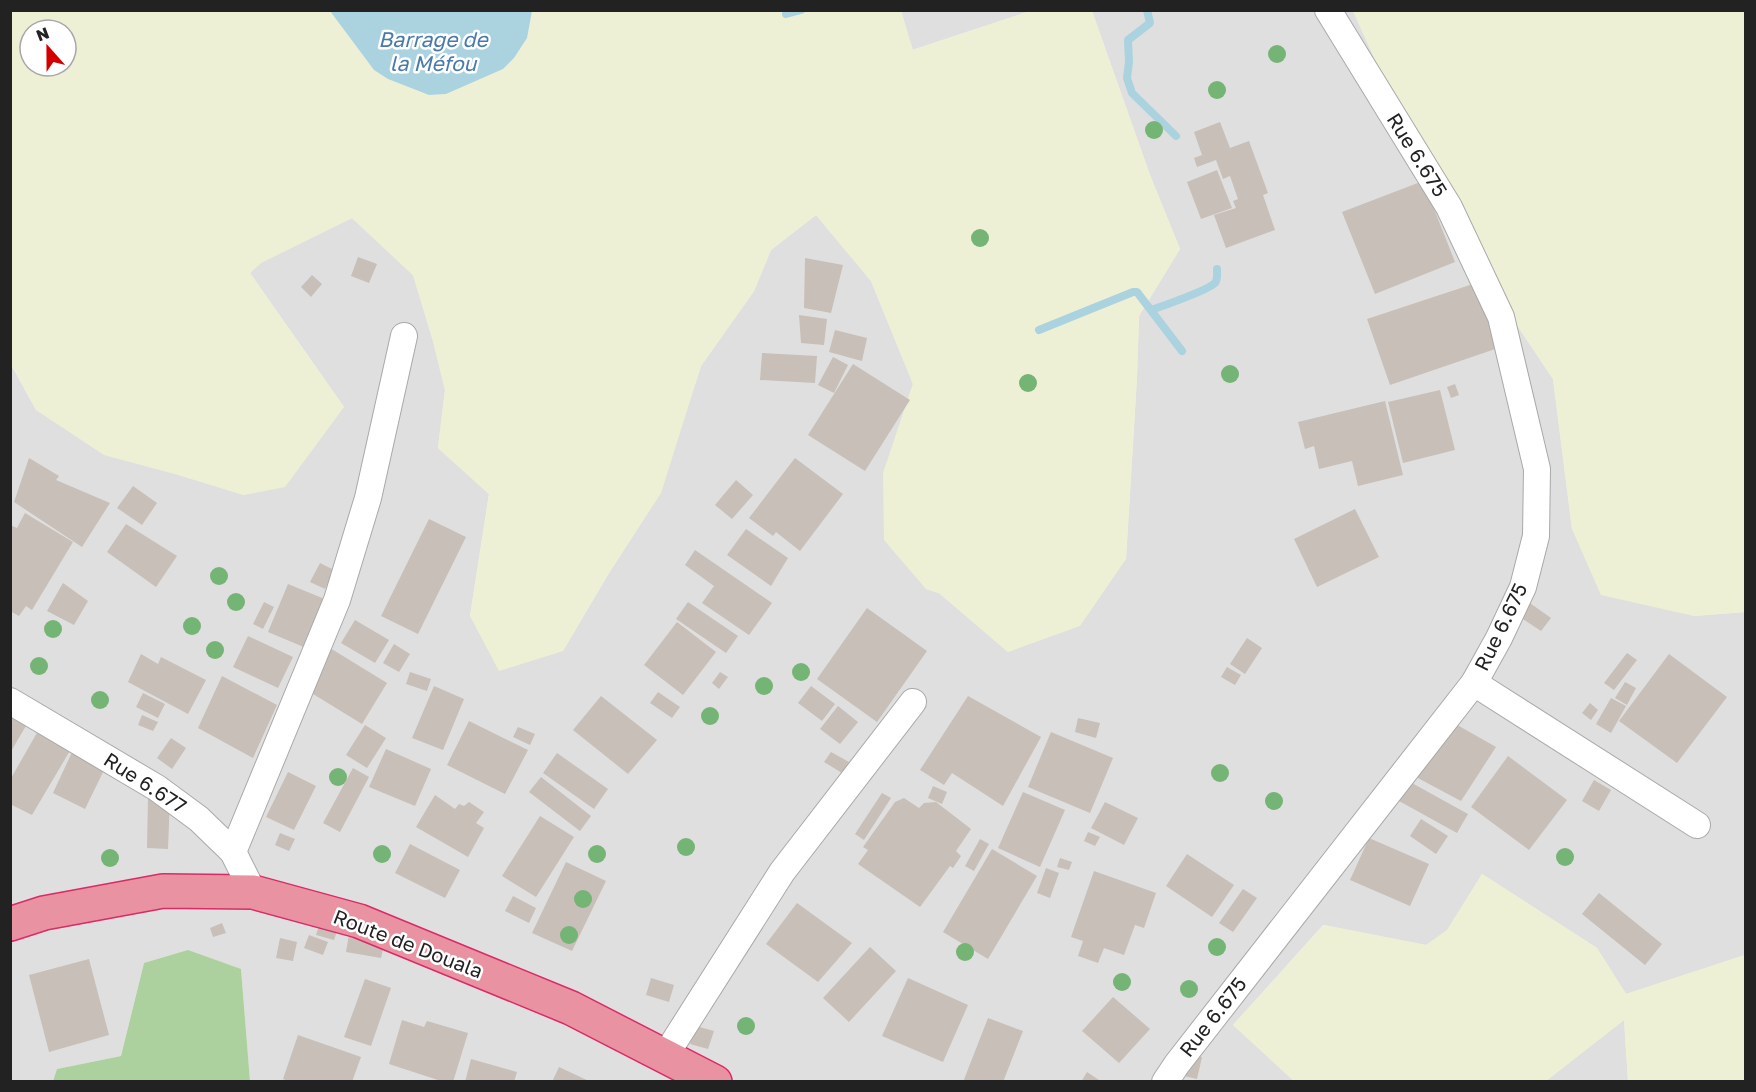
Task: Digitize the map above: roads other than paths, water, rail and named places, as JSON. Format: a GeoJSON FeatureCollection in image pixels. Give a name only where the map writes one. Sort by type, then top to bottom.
{"type":"FeatureCollection","features":[{"type":"Feature","properties":{"kind":"highway","name":"Route de Douala"},"geometry":{"type":"LineString","coordinates":[[10,924],[44,913],[163,891],[253,892],[359,921],[572,1008],[716,1082]]}},
{"type":"Feature","properties":{"kind":"street","name":"Rue 6.675"},"geometry":{"type":"LineString","coordinates":[[1165,1082],[1474,682],[1499,638],[1523,587],[1536,536],[1537,469],[1502,317],[1449,207],[1328,10]]}},
{"type":"Feature","properties":{"kind":"street"},"geometry":{"type":"LineString","coordinates":[[233,852],[337,600],[368,498],[404,336]]}},
{"type":"Feature","properties":{"kind":"street"},"geometry":{"type":"LineString","coordinates":[[1474,682],[1697,825]]}},
{"type":"Feature","properties":{"kind":"street","name":"Rue 6.677"},"geometry":{"type":"LineString","coordinates":[[10,701],[157,788],[199,819],[233,852],[253,892]]}},
{"type":"Feature","properties":{"kind":"street"},"geometry":{"type":"LineString","coordinates":[[666,1056],[782,872],[913,702]]}},
{"type":"Feature","properties":{"kind":"water","name":"Barrage de la Méfou"},"geometry":{"type":"Polygon","coordinates":[[[330,11],[532,11],[527,38],[514,58],[503,69],[446,94],[429,95],[388,79],[374,70],[330,11]]]}},
{"type":"Feature","properties":{"kind":"waterway"},"geometry":{"type":"LineString","coordinates":[[786,14],[801,10]]}},
{"type":"Feature","properties":{"kind":"waterway"},"geometry":{"type":"LineString","coordinates":[[1147,10],[1150,23],[1128,40],[1127,78],[1132,93],[1176,136]]}},
{"type":"Feature","properties":{"kind":"waterway"},"geometry":{"type":"LineString","coordinates":[[1151,310],[1211,286],[1216,281],[1217,269]]}},
{"type":"Feature","properties":{"kind":"waterway"},"geometry":{"type":"LineString","coordinates":[[1039,330],[1137,292],[1182,351]]}}]}
